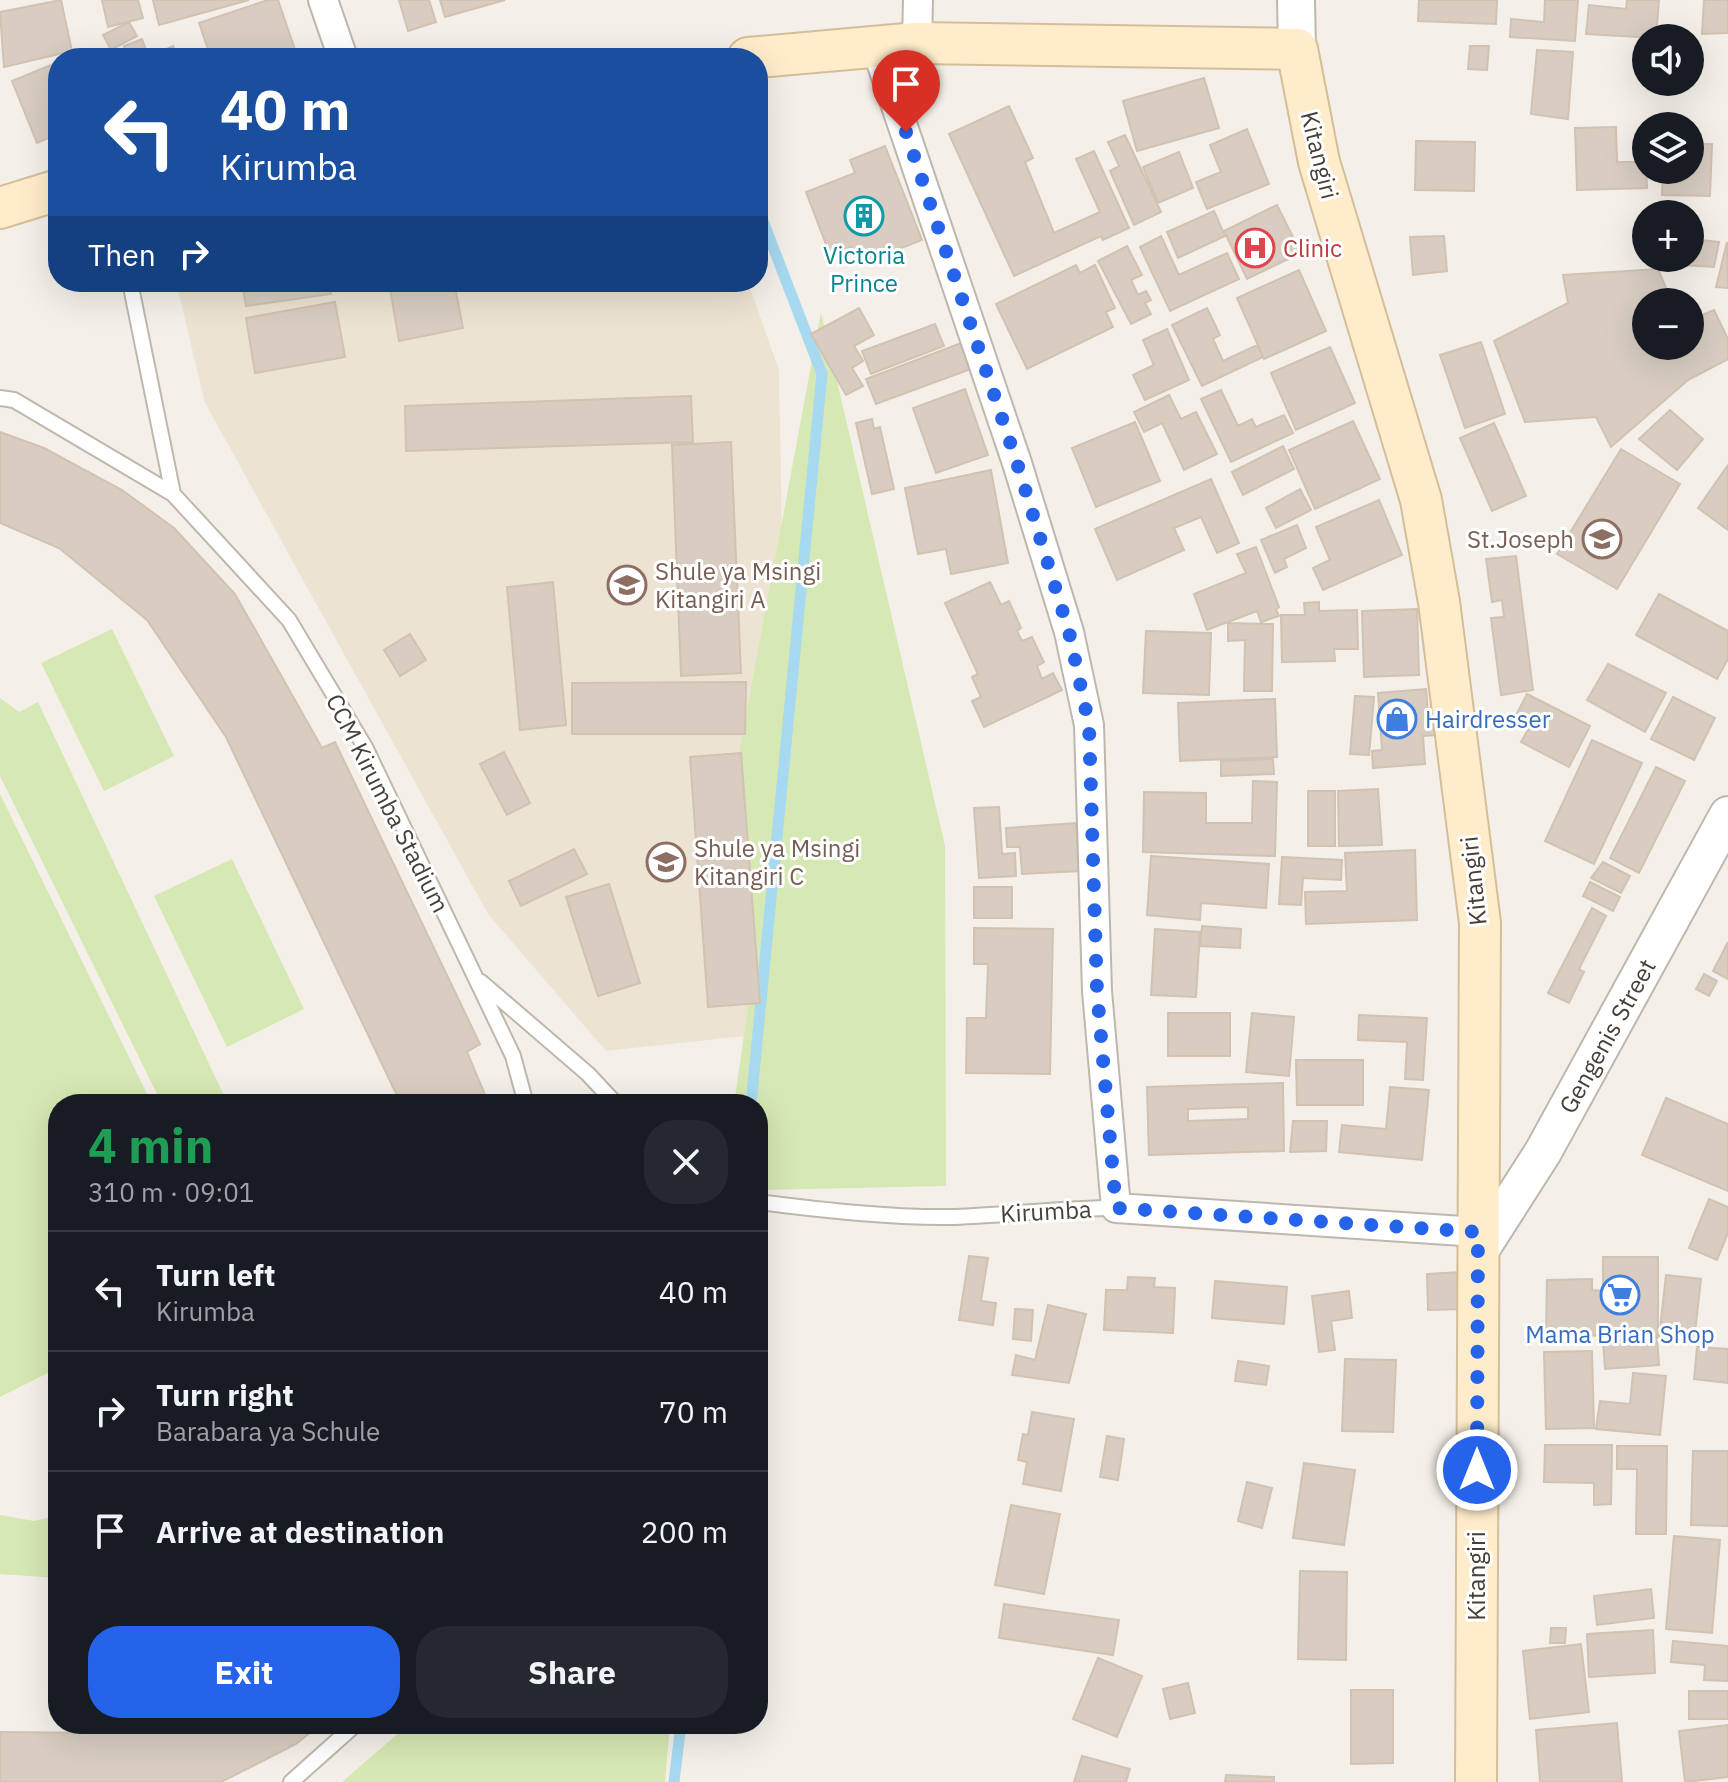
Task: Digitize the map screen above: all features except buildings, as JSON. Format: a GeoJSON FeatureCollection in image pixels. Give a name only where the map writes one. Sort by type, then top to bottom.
{"type":"FeatureCollection","features":[{"type":"Feature","properties":{"kind":"main road"},"geometry":{"type":"LineString","coordinates":[[768,56],[875,44],[917,43],[1297,49]]}},
{"type":"Feature","properties":{"kind":"main road","name":"Kitangiri"},"geometry":{"type":"LineString","coordinates":[[1297,49],[1319,162],[1421,500],[1439,602],[1480,923],[1476,1782]]}},
{"type":"Feature","properties":{"kind":"main road"},"geometry":{"type":"LineString","coordinates":[[0,208],[48,193]]}},
{"type":"Feature","properties":{"kind":"street"},"geometry":{"type":"LineString","coordinates":[[323,0],[340,48]]}},
{"type":"Feature","properties":{"kind":"street"},"geometry":{"type":"LineString","coordinates":[[917,43],[918,0]]}},
{"type":"Feature","properties":{"kind":"street","name":"Kitangiri"},"geometry":{"type":"LineString","coordinates":[[1296,0],[1297,49]]}},
{"type":"Feature","properties":{"kind":"street"},"geometry":{"type":"LineString","coordinates":[[875,44],[1017,463],[1069,632],[1089,725],[1097,991],[1116,1208]]}},
{"type":"Feature","properties":{"kind":"street","name":"Gengenis Street"},"geometry":{"type":"LineString","coordinates":[[1478,1242],[1543,1152],[1728,815]]}},
{"type":"Feature","properties":{"kind":"street","name":"Kirumba"},"geometry":{"type":"LineString","coordinates":[[1116,1208],[1478,1242]]}},
{"type":"Feature","properties":{"kind":"lane"},"geometry":{"type":"LineString","coordinates":[[132,292],[173,494]]}},
{"type":"Feature","properties":{"kind":"lane","name":"CCM Kirumba Stadium"},"geometry":{"type":"LineString","coordinates":[[0,398],[14,400],[173,494],[289,620],[365,747],[513,1056],[523,1094]]}},
{"type":"Feature","properties":{"kind":"lane"},"geometry":{"type":"LineString","coordinates":[[474,976],[588,1074],[607,1094]]}},
{"type":"Feature","properties":{"kind":"lane","name":"Kirumba"},"geometry":{"type":"LineString","coordinates":[[768,1203],[840,1212],[955,1217],[1049,1208],[1116,1208]]}},
{"type":"Feature","properties":{"kind":"lane"},"geometry":{"type":"LineString","coordinates":[[291,1782],[345,1734]]}},
{"type":"Feature","properties":{"kind":"shaded area"},"geometry":{"type":"Polygon","coordinates":[[[178,292],[752,292],[779,370],[791,1031],[606,1051],[488,914],[205,403],[178,292]]]}},
{"type":"Feature","properties":{"kind":"green space"},"geometry":{"type":"Polygon","coordinates":[[[821,312],[945,846],[946,1186],[768,1190],[768,1094],[735,1094],[754,966],[739,753],[821,312]]]}},
{"type":"Feature","properties":{"kind":"green space"},"geometry":{"type":"Polygon","coordinates":[[[112,629],[174,756],[104,791],[41,663],[112,629]]]}},
{"type":"Feature","properties":{"kind":"green space"},"geometry":{"type":"Polygon","coordinates":[[[0,698],[19,712],[38,702],[223,1094],[157,1094],[0,776],[0,698]]]}},
{"type":"Feature","properties":{"kind":"green space"},"geometry":{"type":"Polygon","coordinates":[[[0,794],[147,1094],[48,1094],[48,1373],[0,1397],[0,794]]]}},
{"type":"Feature","properties":{"kind":"green space"},"geometry":{"type":"Polygon","coordinates":[[[232,859],[304,1009],[227,1047],[154,896],[232,859]]]}},
{"type":"Feature","properties":{"kind":"green space"},"geometry":{"type":"Polygon","coordinates":[[[0,1515],[34,1521],[48,1518],[48,1577],[0,1574],[0,1515]]]}},
{"type":"Feature","properties":{"kind":"green space"},"geometry":{"type":"Polygon","coordinates":[[[397,1734],[669,1734],[665,1782],[342,1782],[397,1734]]]}},
{"type":"Feature","properties":{"kind":"waterway"},"geometry":{"type":"LineString","coordinates":[[752,1094],[822,374],[768,234]]}},
{"type":"Feature","properties":{"kind":"waterway"},"geometry":{"type":"LineString","coordinates":[[674,1782],[680,1734]]}},
{"type":"Feature","properties":{"kind":"place","name":"Victoria Prince"},"geometry":{"type":"Point","coordinates":[864,216]}},
{"type":"Feature","properties":{"kind":"place","name":"Clinic"},"geometry":{"type":"Point","coordinates":[1255,248]}},
{"type":"Feature","properties":{"kind":"place","name":"St.Joseph"},"geometry":{"type":"Point","coordinates":[1602,539]}},
{"type":"Feature","properties":{"kind":"place","name":"Shule ya Msingi Kitangiri A"},"geometry":{"type":"Point","coordinates":[627,585]}},
{"type":"Feature","properties":{"kind":"place","name":"Hairdresser"},"geometry":{"type":"Point","coordinates":[1397,719]}},
{"type":"Feature","properties":{"kind":"place","name":"Shule ya Msingi Kitangiri C"},"geometry":{"type":"Point","coordinates":[666,862]}},
{"type":"Feature","properties":{"kind":"place","name":"Mama Brian Shop"},"geometry":{"type":"Point","coordinates":[1620,1295]}},
{"type":"Feature","properties":{"kind":"route"},"geometry":{"type":"LineString","coordinates":[[906,132],[958,279],[1017,463],[1069,632],[1089,725],[1097,991],[1116,1208],[1478,1232],[1477,1470]]}}]}
